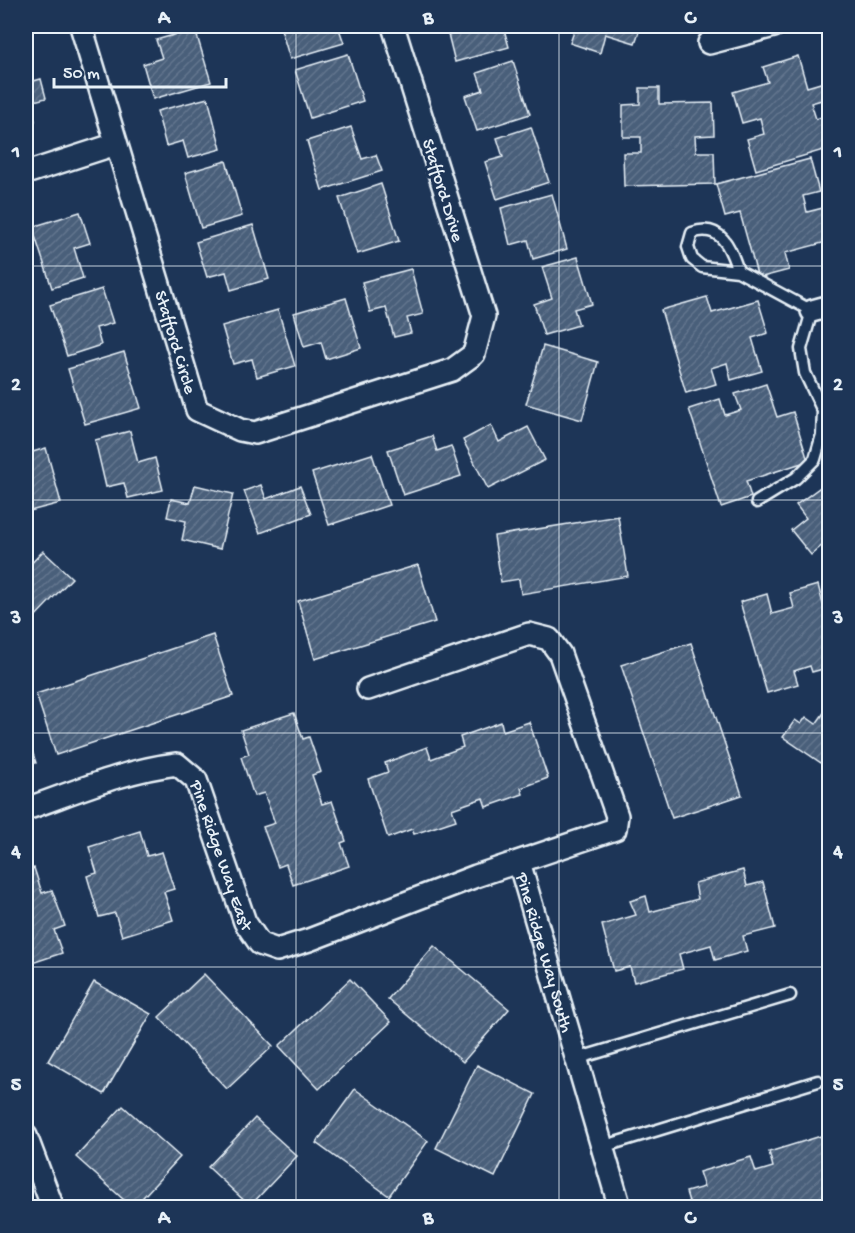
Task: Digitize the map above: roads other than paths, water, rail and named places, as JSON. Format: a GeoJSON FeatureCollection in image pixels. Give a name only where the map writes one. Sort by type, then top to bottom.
{"type":"FeatureCollection","features":[{"type":"Feature","properties":{"kind":"street","name":"Stafford Circle"},"geometry":{"type":"LineString","coordinates":[[81,26],[197,410],[240,430],[255,433],[452,370],[474,354]]}},
{"type":"Feature","properties":{"kind":"street","name":"Stafford Drive"},"geometry":{"type":"LineString","coordinates":[[393,26],[484,316],[474,354]]}},
{"type":"Feature","properties":{"kind":"street"},"geometry":{"type":"LineString","coordinates":[[709,43],[774,26]]}},
{"type":"Feature","properties":{"kind":"street"},"geometry":{"type":"LineString","coordinates":[[26,173],[116,144]]}},
{"type":"Feature","properties":{"kind":"street","name":"Pine Ridge Way South"},"geometry":{"type":"LineString","coordinates":[[368,689],[529,634],[549,639],[560,654],[616,816],[615,829],[519,862],[620,1208]]}},
{"type":"Feature","properties":{"kind":"street","name":"Pine Ridge Way East"},"geometry":{"type":"LineString","coordinates":[[26,809],[124,775],[177,764],[196,780],[245,922],[260,944],[277,950],[519,862]]}},
{"type":"Feature","properties":{"kind":"street"},"geometry":{"type":"LineString","coordinates":[[26,1136],[53,1208]]}},
{"type":"Feature","properties":{"kind":"lane"},"geometry":{"type":"LineString","coordinates":[[738,272],[732,250],[723,239],[713,232],[702,229],[692,233],[688,247],[692,259],[702,267],[738,272],[821,308],[801,349],[805,373],[823,411],[822,435],[815,459],[796,478],[757,502]]}},
{"type":"Feature","properties":{"kind":"lane"},"geometry":{"type":"LineString","coordinates":[[576,1059],[790,995]]}},
{"type":"Feature","properties":{"kind":"lane"},"geometry":{"type":"LineString","coordinates":[[602,1147],[818,1081]]}}]}
